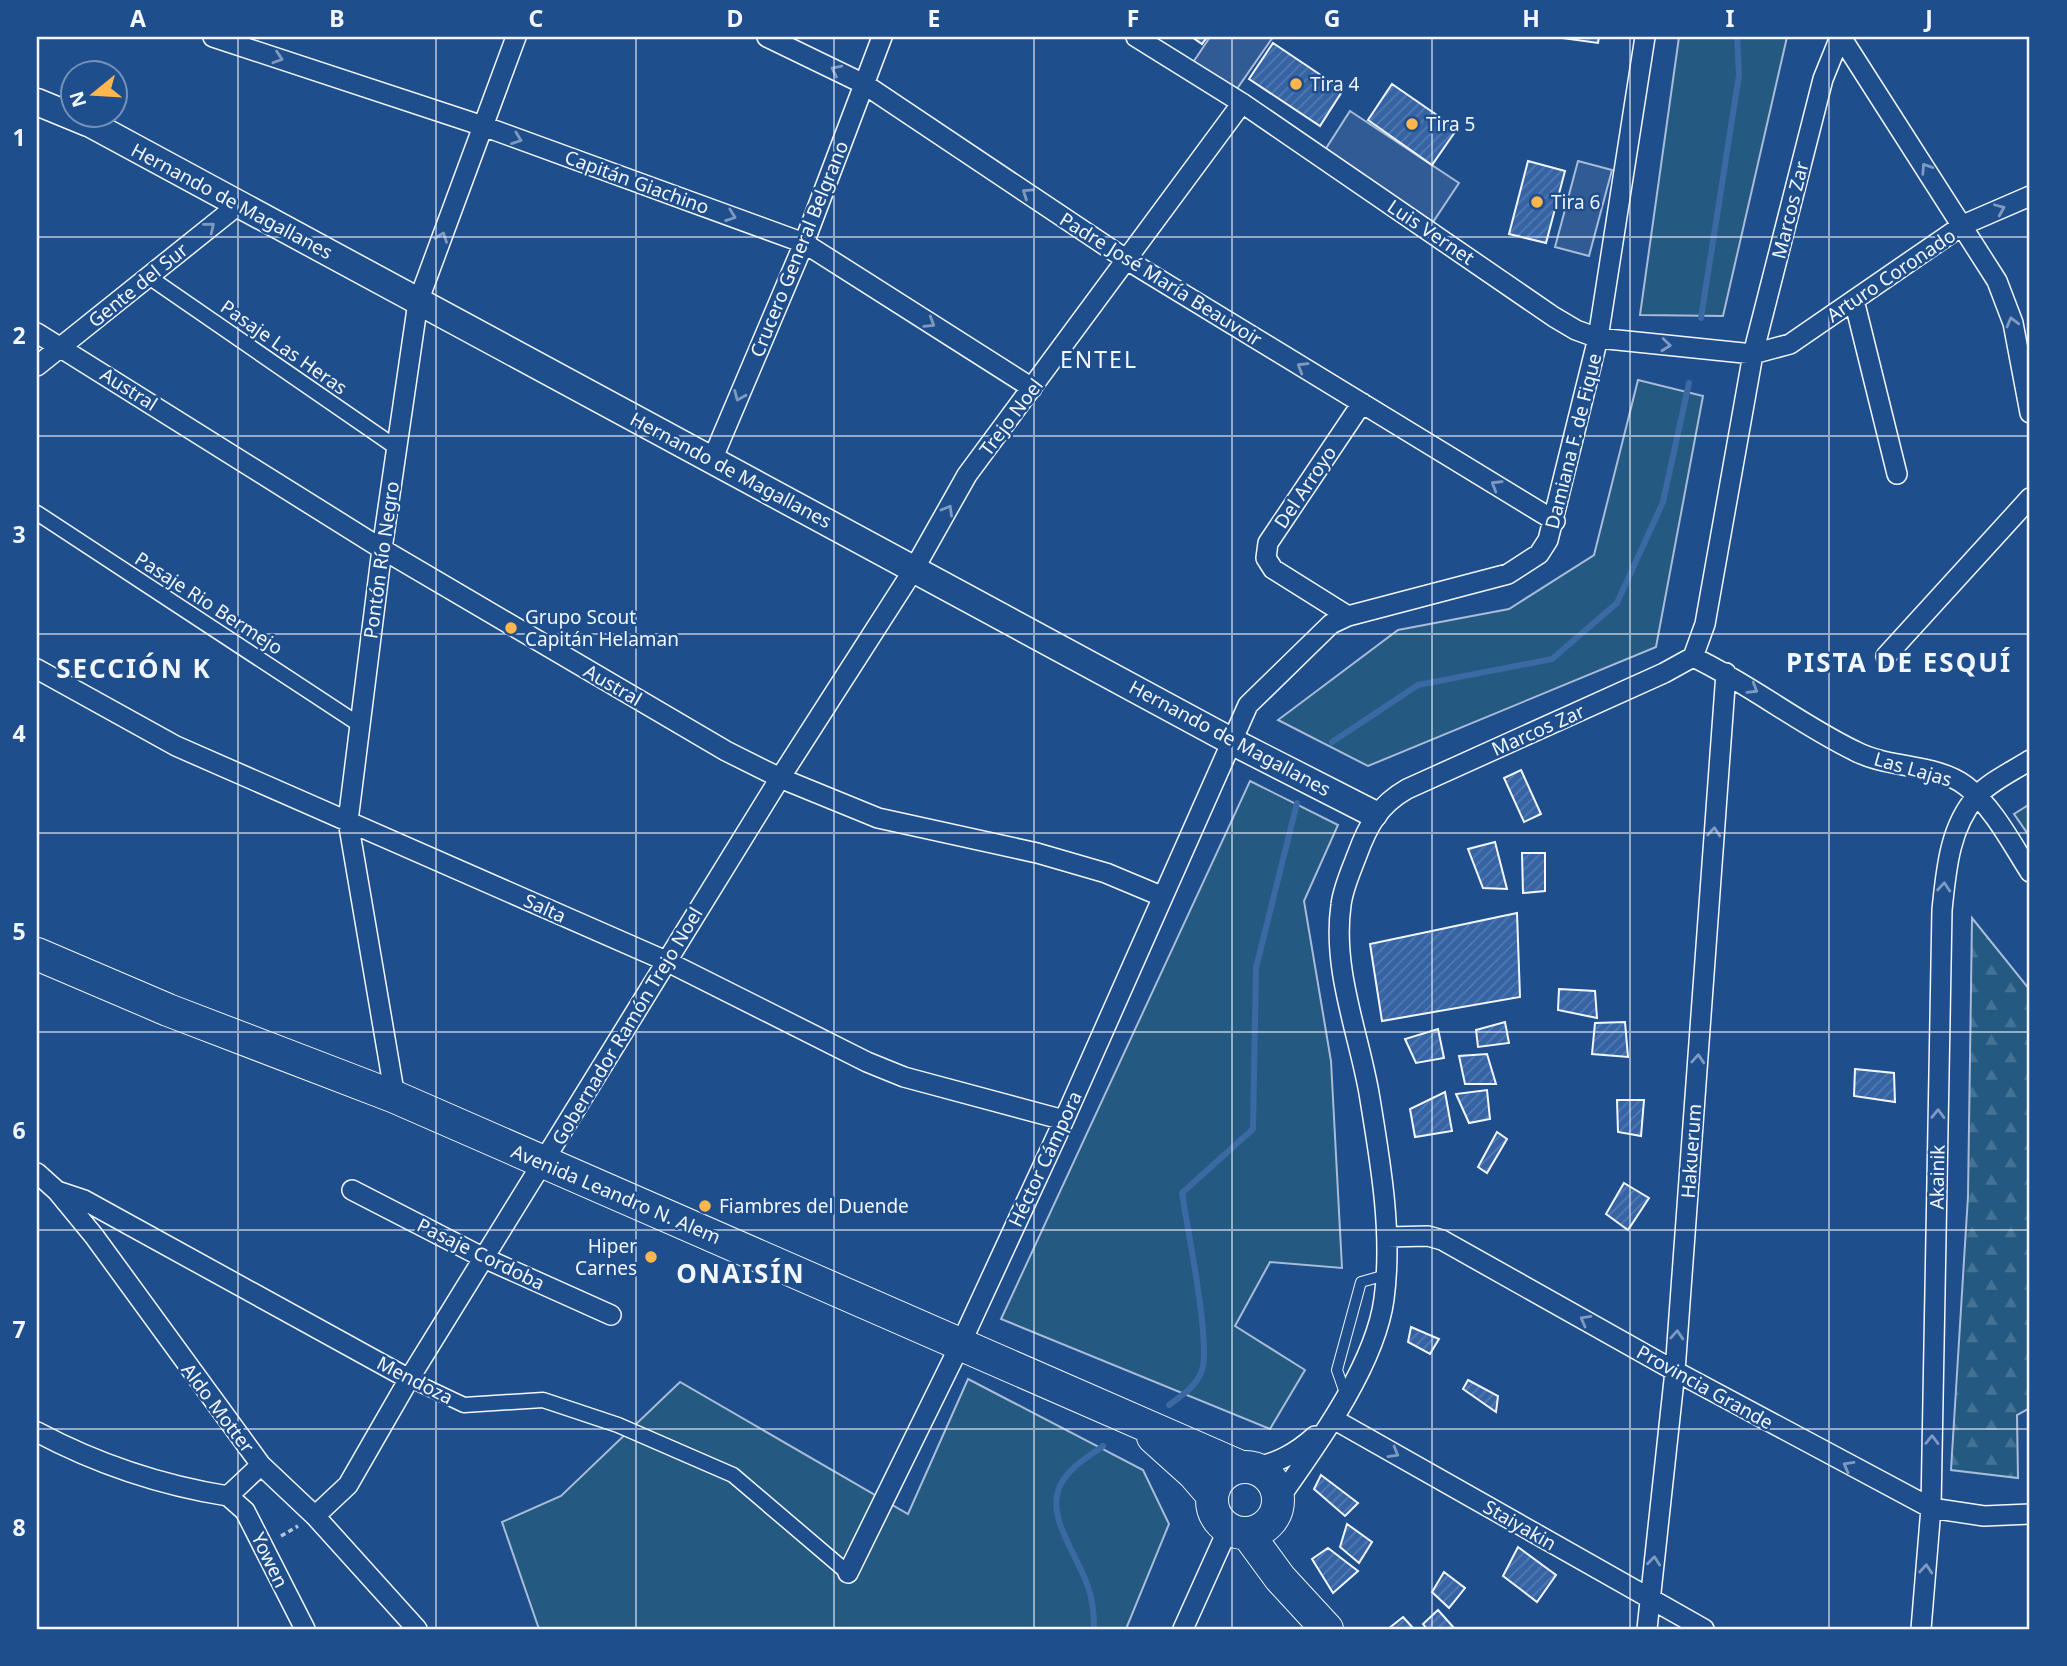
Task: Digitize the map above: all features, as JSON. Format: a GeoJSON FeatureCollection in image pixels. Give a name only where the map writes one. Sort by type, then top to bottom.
{"type":"FeatureCollection","features":[{"type":"Feature","properties":{"kind":"highway","name":"Avenida Leandro N. Alem"},"geometry":{"type":"LineString","coordinates":[[37,943],[98,980]]}},
{"type":"Feature","properties":{"kind":"highway","name":"Avenida Leandro N. Alem"},"geometry":{"type":"LineString","coordinates":[[37,954],[395,1097],[1130,1419],[1268,1476],[1256,1521]]}},
{"type":"Feature","properties":{"kind":"highway","name":"Avenida Leandro N. Alem"},"geometry":{"type":"LineString","coordinates":[[1130,1419],[1193,1473],[1212,1495],[1215,1515],[1256,1521],[1289,1561],[1324,1625]]}},
{"type":"Feature","properties":{"kind":"highway"},"geometry":{"type":"LineString","coordinates":[[1212,1495],[1222,1476],[1247,1467]]}},
{"type":"Feature","properties":{"kind":"main road","name":"Hernando de Magallanes"},"geometry":{"type":"LineString","coordinates":[[37,90],[60,105]]}},
{"type":"Feature","properties":{"kind":"main road","name":"Hernando de Magallanes"},"geometry":{"type":"LineString","coordinates":[[37,102],[60,111]]}},
{"type":"Feature","properties":{"kind":"main road","name":"Hernando de Magallanes"},"geometry":{"type":"LineString","coordinates":[[101,130],[1231,741],[1374,814]]}},
{"type":"Feature","properties":{"kind":"street","name":"Capitán Giachino"},"geometry":{"type":"LineString","coordinates":[[213,37],[482,127],[804,243],[1032,388]]}},
{"type":"Feature","properties":{"kind":"street","name":"Pontón Río Negro"},"geometry":{"type":"LineString","coordinates":[[395,1097],[348,821],[359,724],[418,302],[516,37]]}},
{"type":"Feature","properties":{"kind":"street","name":"Padre José María Beauvoir"},"geometry":{"type":"LineString","coordinates":[[767,37],[864,84],[1127,260],[1555,521]]}},
{"type":"Feature","properties":{"kind":"street","name":"Crucero General Belgrano"},"geometry":{"type":"LineString","coordinates":[[712,460],[804,243],[882,37]]}},
{"type":"Feature","properties":{"kind":"street","name":"Luis Vernet"},"geometry":{"type":"LineString","coordinates":[[1136,37],[1242,103],[1576,330],[1598,338],[1753,354]]}},
{"type":"Feature","properties":{"kind":"street","name":"Damiana F. de Fique"},"geometry":{"type":"LineString","coordinates":[[1231,741],[1248,705],[1331,624],[1348,616],[1508,574],[1539,554],[1555,521],[1598,338],[1645,37]]}},
{"type":"Feature","properties":{"kind":"street"},"geometry":{"type":"LineString","coordinates":[[1841,37],[1963,225],[2005,299],[2013,323],[2030,413]]}},
{"type":"Feature","properties":{"kind":"street","name":"Marcos Zar"},"geometry":{"type":"LineString","coordinates":[[1374,814],[1390,799],[1407,789],[1664,673],[1693,657],[1705,624],[1753,354],[1824,79],[1841,37]]}},
{"type":"Feature","properties":{"kind":"street","name":"Trejo Noel"},"geometry":{"type":"LineString","coordinates":[[914,569],[967,475],[1242,103]]}},
{"type":"Feature","properties":{"kind":"street","name":"Arturo Coronado"},"geometry":{"type":"LineString","coordinates":[[1753,354],[1790,344],[1963,225],[2030,196]]}},
{"type":"Feature","properties":{"kind":"street","name":"Gente del Sur"},"geometry":{"type":"LineString","coordinates":[[37,366],[238,205]]}},
{"type":"Feature","properties":{"kind":"street","name":"Pasaje Las Heras"},"geometry":{"type":"LineString","coordinates":[[149,277],[397,449]]}},
{"type":"Feature","properties":{"kind":"street"},"geometry":{"type":"LineString","coordinates":[[1854,300],[1897,474]]}},
{"type":"Feature","properties":{"kind":"street","name":"Austral"},"geometry":{"type":"LineString","coordinates":[[37,333],[382,549],[726,751],[780,778],[878,818],[1037,853],[1106,873],[1161,897]]}},
{"type":"Feature","properties":{"kind":"street","name":"Del Arroyo"},"geometry":{"type":"LineString","coordinates":[[1348,616],[1273,569],[1266,558],[1268,543],[1362,403]]}},
{"type":"Feature","properties":{"kind":"street"},"geometry":{"type":"LineString","coordinates":[[1886,656],[2030,498]]}},
{"type":"Feature","properties":{"kind":"street","name":"Pasaje Rio Bermejo"},"geometry":{"type":"LineString","coordinates":[[37,513],[359,724]]}},
{"type":"Feature","properties":{"kind":"street","name":"Gobernador Ramón Trejo Noel"},"geometry":{"type":"LineString","coordinates":[[315,1516],[348,1485],[409,1379],[666,961],[914,569]]}},
{"type":"Feature","properties":{"kind":"street","name":"Las Lajas"},"geometry":{"type":"LineString","coordinates":[[1693,657],[1726,673],[1855,752],[1885,763],[1948,776],[1977,796],[2030,872]]}},
{"type":"Feature","properties":{"kind":"street","name":"Salta"},"geometry":{"type":"LineString","coordinates":[[37,669],[176,746],[666,961],[891,1072],[1064,1120]]}},
{"type":"Feature","properties":{"kind":"street","name":"Hakuerum"},"geometry":{"type":"LineString","coordinates":[[1647,1629],[1675,1371],[1726,673]]}},
{"type":"Feature","properties":{"kind":"street","name":"Héctor Cámpora"},"geometry":{"type":"LineString","coordinates":[[848,1573],[961,1343],[1064,1120],[1231,741]]}},
{"type":"Feature","properties":{"kind":"street","name":"Akainik"},"geometry":{"type":"LineString","coordinates":[[1921,1629],[1931,1508],[1942,910],[1946,869],[1953,842],[1977,796],[2030,761]]}},
{"type":"Feature","properties":{"kind":"street"},"geometry":{"type":"LineString","coordinates":[[1183,1629],[1256,1521],[1335,1420],[1375,1331],[1384,1303],[1387,1237],[1369,1092],[1341,964],[1339,939],[1341,903],[1374,814]]}},
{"type":"Feature","properties":{"kind":"street","name":"Aldo Motter"},"geometry":{"type":"LineString","coordinates":[[37,1172],[57,1191],[94,1236],[261,1465],[315,1516],[416,1629]]}},
{"type":"Feature","properties":{"kind":"street","name":"Pasaje Cordoba"},"geometry":{"type":"LineString","coordinates":[[352,1190],[484,1258],[611,1315]]}},
{"type":"Feature","properties":{"kind":"street","name":"Mendoza"},"geometry":{"type":"LineString","coordinates":[[57,1191],[84,1200],[409,1379],[464,1405],[543,1400],[618,1425],[733,1475],[848,1573]]}},
{"type":"Feature","properties":{"kind":"street","name":"Provincia Grande"},"geometry":{"type":"LineString","coordinates":[[1387,1237],[1428,1236],[1442,1240],[1675,1371],[1931,1508],[1984,1516],[2030,1514]]}},
{"type":"Feature","properties":{"kind":"street"},"geometry":{"type":"LineString","coordinates":[[1247,1467],[1273,1464],[1298,1452],[1335,1420]]}},
{"type":"Feature","properties":{"kind":"street","name":"Staiyakin"},"geometry":{"type":"LineString","coordinates":[[1335,1420],[1704,1629]]}},
{"type":"Feature","properties":{"kind":"street"},"geometry":{"type":"LineString","coordinates":[[37,1432],[111,1468],[171,1487],[228,1496],[261,1465]]}},
{"type":"Feature","properties":{"kind":"street","name":"Yowen"},"geometry":{"type":"LineString","coordinates":[[228,1496],[245,1511],[305,1629]]}},
{"type":"Feature","properties":{"kind":"lane"},"geometry":{"type":"LineString","coordinates":[[1346,1396],[1336,1370],[1361,1282],[1387,1275]]}},
{"type":"Feature","properties":{"kind":"path"},"geometry":{"type":"LineString","coordinates":[[263,1546],[315,1516]]}},
{"type":"Feature","properties":{"kind":"green space"},"geometry":{"type":"Polygon","coordinates":[[[1679,37],[1787,37],[1723,316],[1640,315],[1679,37]]]}},
{"type":"Feature","properties":{"kind":"green space"},"geometry":{"type":"Polygon","coordinates":[[[1638,380],[1703,396],[1656,647],[1368,766],[1278,720],[1398,630],[1509,609],[1594,555],[1638,380]]]}},
{"type":"Feature","properties":{"kind":"green space"},"geometry":{"type":"Polygon","coordinates":[[[1250,781],[1338,825],[1304,901],[1331,1061],[1342,1268],[1270,1262],[1235,1326],[1305,1370],[1270,1429],[1001,1319],[1250,781]]]}},
{"type":"Feature","properties":{"kind":"green space"},"geometry":{"type":"Polygon","coordinates":[[[2030,804],[2030,837],[2014,814],[2030,804]]]}},
{"type":"Feature","properties":{"kind":"green space"},"geometry":{"type":"Polygon","coordinates":[[[1972,918],[2030,990],[2030,1408],[2017,1415],[2018,1478],[1951,1470],[1968,1196],[1972,918]]]}},
{"type":"Feature","properties":{"kind":"green space"},"geometry":{"type":"Polygon","coordinates":[[[968,1379],[1143,1470],[1169,1524],[1126,1629],[539,1629],[502,1522],[561,1496],[680,1382],[908,1514],[968,1379]]]}},
{"type":"Feature","properties":{"kind":"shaded area"},"geometry":{"type":"Polygon","coordinates":[[[1210,37],[1273,37],[1234,93],[1192,64],[1210,37]]]}},
{"type":"Feature","properties":{"kind":"shaded area"},"geometry":{"type":"Polygon","coordinates":[[[1350,111],[1459,183],[1433,222],[1325,150],[1350,111]]]}},
{"type":"Feature","properties":{"kind":"shaded area"},"geometry":{"type":"Polygon","coordinates":[[[1578,161],[1612,170],[1589,256],[1555,247],[1578,161]]]}},
{"type":"Feature","properties":{"kind":"building"},"geometry":{"type":"Polygon","coordinates":[[[1192,37],[1207,37],[1202,44],[1192,37]]]}},
{"type":"Feature","properties":{"kind":"building"},"geometry":{"type":"Polygon","coordinates":[[[1555,37],[1599,37],[1598,43],[1555,37]]]}},
{"type":"Feature","properties":{"kind":"building","name":"Tira 4"},"geometry":{"type":"Polygon","coordinates":[[[1273,43],[1343,90],[1320,126],[1249,79],[1273,43]]]}},
{"type":"Feature","properties":{"kind":"building","name":"Tira 5"},"geometry":{"type":"Polygon","coordinates":[[[1392,84],[1457,129],[1432,165],[1368,120],[1392,84]]]}},
{"type":"Feature","properties":{"kind":"building","name":"Tira 6"},"geometry":{"type":"Polygon","coordinates":[[[1528,161],[1565,171],[1546,243],[1509,234],[1528,161]]]}},
{"type":"Feature","properties":{"kind":"building"},"geometry":{"type":"Polygon","coordinates":[[[1521,770],[1541,814],[1524,822],[1504,778],[1521,770]]]}},
{"type":"Feature","properties":{"kind":"building"},"geometry":{"type":"Polygon","coordinates":[[[1495,842],[1507,889],[1483,888],[1468,849],[1495,842]]]}},
{"type":"Feature","properties":{"kind":"building"},"geometry":{"type":"Polygon","coordinates":[[[1522,853],[1545,853],[1545,891],[1523,893],[1522,853]]]}},
{"type":"Feature","properties":{"kind":"building"},"geometry":{"type":"Polygon","coordinates":[[[1517,913],[1520,997],[1382,1021],[1370,944],[1517,913]]]}},
{"type":"Feature","properties":{"kind":"building"},"geometry":{"type":"Polygon","coordinates":[[[1559,989],[1595,991],[1597,1018],[1558,1010],[1559,989]]]}},
{"type":"Feature","properties":{"kind":"building"},"geometry":{"type":"Polygon","coordinates":[[[1505,1022],[1509,1043],[1478,1047],[1476,1030],[1505,1022]]]}},
{"type":"Feature","properties":{"kind":"building"},"geometry":{"type":"Polygon","coordinates":[[[1625,1022],[1628,1057],[1592,1054],[1595,1023],[1625,1022]]]}},
{"type":"Feature","properties":{"kind":"building"},"geometry":{"type":"Polygon","coordinates":[[[1438,1029],[1444,1058],[1416,1063],[1405,1039],[1438,1029]]]}},
{"type":"Feature","properties":{"kind":"building"},"geometry":{"type":"Polygon","coordinates":[[[1487,1054],[1496,1084],[1465,1084],[1459,1056],[1487,1054]]]}},
{"type":"Feature","properties":{"kind":"building"},"geometry":{"type":"Polygon","coordinates":[[[1855,1069],[1894,1073],[1895,1102],[1854,1096],[1855,1069]]]}},
{"type":"Feature","properties":{"kind":"building"},"geometry":{"type":"Polygon","coordinates":[[[1487,1090],[1490,1119],[1469,1123],[1456,1094],[1487,1090]]]}},
{"type":"Feature","properties":{"kind":"building"},"geometry":{"type":"Polygon","coordinates":[[[1445,1092],[1452,1131],[1415,1137],[1410,1109],[1445,1092]]]}},
{"type":"Feature","properties":{"kind":"building"},"geometry":{"type":"Polygon","coordinates":[[[1617,1100],[1644,1100],[1641,1136],[1618,1132],[1617,1100]]]}},
{"type":"Feature","properties":{"kind":"building"},"geometry":{"type":"Polygon","coordinates":[[[1497,1132],[1507,1139],[1487,1173],[1478,1167],[1497,1132]]]}},
{"type":"Feature","properties":{"kind":"building"},"geometry":{"type":"Polygon","coordinates":[[[1624,1183],[1649,1198],[1628,1230],[1606,1214],[1624,1183]]]}},
{"type":"Feature","properties":{"kind":"building"},"geometry":{"type":"Polygon","coordinates":[[[1411,1327],[1439,1339],[1430,1354],[1408,1342],[1411,1327]]]}},
{"type":"Feature","properties":{"kind":"building"},"geometry":{"type":"Polygon","coordinates":[[[1468,1380],[1498,1396],[1496,1412],[1463,1389],[1468,1380]]]}},
{"type":"Feature","properties":{"kind":"building"},"geometry":{"type":"Polygon","coordinates":[[[1321,1475],[1358,1503],[1345,1516],[1314,1489],[1321,1475]]]}},
{"type":"Feature","properties":{"kind":"building"},"geometry":{"type":"Polygon","coordinates":[[[1347,1524],[1372,1542],[1359,1563],[1340,1547],[1347,1524]]]}},
{"type":"Feature","properties":{"kind":"building"},"geometry":{"type":"Polygon","coordinates":[[[1518,1547],[1556,1575],[1537,1602],[1503,1576],[1518,1547]]]}},
{"type":"Feature","properties":{"kind":"building"},"geometry":{"type":"Polygon","coordinates":[[[1328,1548],[1358,1571],[1333,1593],[1312,1559],[1328,1548]]]}},
{"type":"Feature","properties":{"kind":"building"},"geometry":{"type":"Polygon","coordinates":[[[1444,1572],[1465,1588],[1449,1608],[1432,1592],[1444,1572]]]}},
{"type":"Feature","properties":{"kind":"building"},"geometry":{"type":"Polygon","coordinates":[[[1438,1610],[1455,1629],[1427,1629],[1423,1624],[1438,1610]]]}},
{"type":"Feature","properties":{"kind":"building"},"geometry":{"type":"Polygon","coordinates":[[[1403,1617],[1414,1629],[1388,1629],[1403,1617]]]}},
{"type":"Feature","properties":{"kind":"waterway"},"geometry":{"type":"LineString","coordinates":[[1701,318],[1739,75],[1737,37]]}},
{"type":"Feature","properties":{"kind":"waterway"},"geometry":{"type":"LineString","coordinates":[[1332,742],[1418,685],[1552,659],[1617,603],[1663,502],[1689,383]]}},
{"type":"Feature","properties":{"kind":"waterway"},"geometry":{"type":"LineString","coordinates":[[1169,1405],[1196,1381],[1202,1370],[1204,1356],[1201,1311],[1182,1193],[1253,1129],[1256,968],[1297,803]]}},
{"type":"Feature","properties":{"kind":"waterway"},"geometry":{"type":"LineString","coordinates":[[1094,1629],[1090,1592],[1060,1524],[1057,1498],[1060,1486],[1068,1474],[1103,1446]]}},
{"type":"Feature","properties":{"kind":"place","name":"Tira 4"},"geometry":{"type":"Point","coordinates":[1296,84]}},
{"type":"Feature","properties":{"kind":"place","name":"Tira 5"},"geometry":{"type":"Point","coordinates":[1412,124]}},
{"type":"Feature","properties":{"kind":"place","name":"Tira 6"},"geometry":{"type":"Point","coordinates":[1537,202]}},
{"type":"Feature","properties":{"kind":"place","name":"Grupo Scout Capitán Helaman"},"geometry":{"type":"Point","coordinates":[511,628]}},
{"type":"Feature","properties":{"kind":"place","name":"Fiambres del Duende"},"geometry":{"type":"Point","coordinates":[705,1206]}},
{"type":"Feature","properties":{"kind":"place","name":"Hiper Carnes"},"geometry":{"type":"Point","coordinates":[651,1257]}},
{"type":"Feature","properties":{"kind":"district","name":"ENTEL"},"geometry":{"type":"Point","coordinates":[1099,359]}},
{"type":"Feature","properties":{"kind":"district","name":"PISTA DE ESQUÍ"},"geometry":{"type":"Point","coordinates":[1899,662]}},
{"type":"Feature","properties":{"kind":"district","name":"SECCIÓN K"},"geometry":{"type":"Point","coordinates":[134,668]}},
{"type":"Feature","properties":{"kind":"district","name":"ONAISÍN"},"geometry":{"type":"Point","coordinates":[741,1273]}}]}
